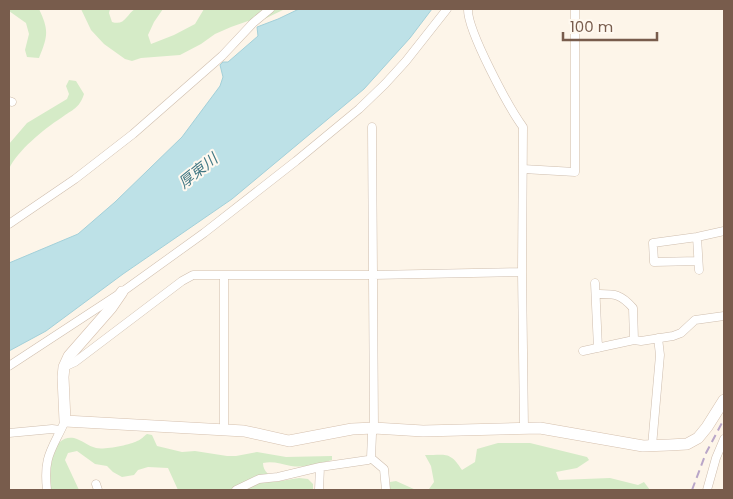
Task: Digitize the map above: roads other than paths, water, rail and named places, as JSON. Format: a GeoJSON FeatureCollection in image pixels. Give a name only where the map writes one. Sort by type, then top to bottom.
{"type":"FeatureCollection","features":[{"type":"Feature","properties":{"kind":"street"},"geometry":{"type":"LineString","coordinates":[[9,224],[75,179],[133,134],[222,56],[253,23],[270,9]]}},
{"type":"Feature","properties":{"kind":"street"},"geometry":{"type":"LineString","coordinates":[[9,366],[122,292],[259,191],[359,109],[406,61],[446,9]]}},
{"type":"Feature","properties":{"kind":"street"},"geometry":{"type":"LineString","coordinates":[[468,9],[467,17],[487,62],[515,116],[523,127],[524,429]]}},
{"type":"Feature","properties":{"kind":"street"},"geometry":{"type":"LineString","coordinates":[[523,169],[575,172],[575,9]]}},
{"type":"Feature","properties":{"kind":"street"},"geometry":{"type":"LineString","coordinates":[[371,458],[374,428],[372,127]]}},
{"type":"Feature","properties":{"kind":"street"},"geometry":{"type":"LineString","coordinates":[[698,261],[654,262],[654,242],[724,232]]}},
{"type":"Feature","properties":{"kind":"street"},"geometry":{"type":"LineString","coordinates":[[697,237],[699,270]]}},
{"type":"Feature","properties":{"kind":"street"},"geometry":{"type":"LineString","coordinates":[[64,367],[76,362],[193,275],[373,275],[522,272]]}},
{"type":"Feature","properties":{"kind":"street"},"geometry":{"type":"LineString","coordinates":[[224,276],[224,430]]}},
{"type":"Feature","properties":{"kind":"street"},"geometry":{"type":"LineString","coordinates":[[595,283],[598,348]]}},
{"type":"Feature","properties":{"kind":"street"},"geometry":{"type":"LineString","coordinates":[[47,490],[45,476],[47,460],[62,425],[64,367],[69,356],[111,308],[122,292]]}},
{"type":"Feature","properties":{"kind":"street"},"geometry":{"type":"LineString","coordinates":[[596,294],[615,294],[621,296],[633,308],[634,340]]}},
{"type":"Feature","properties":{"kind":"street"},"geometry":{"type":"LineString","coordinates":[[583,352],[634,340],[642,341],[673,336],[681,333],[695,320],[724,316]]}},
{"type":"Feature","properties":{"kind":"street"},"geometry":{"type":"LineString","coordinates":[[652,446],[660,355],[658,338]]}},
{"type":"Feature","properties":{"kind":"street"},"geometry":{"type":"LineString","coordinates":[[9,433],[52,429],[62,425],[244,431],[289,441],[352,429],[374,428],[423,431],[540,428],[643,446],[681,445],[694,441],[703,434],[723,405]]}},
{"type":"Feature","properties":{"kind":"street"},"geometry":{"type":"LineString","coordinates":[[707,490],[716,458],[724,439]]}},
{"type":"Feature","properties":{"kind":"street"},"geometry":{"type":"LineString","coordinates":[[236,490],[258,479],[278,477],[371,458]]}},
{"type":"Feature","properties":{"kind":"street"},"geometry":{"type":"LineString","coordinates":[[371,458],[384,469],[386,490]]}},
{"type":"Feature","properties":{"kind":"street"},"geometry":{"type":"LineString","coordinates":[[319,490],[320,467]]}},
{"type":"Feature","properties":{"kind":"water","name":"厚東川"},"geometry":{"type":"Polygon","coordinates":[[[299,9],[432,9],[410,38],[364,89],[232,199],[123,274],[46,331],[9,351],[9,263],[78,234],[115,202],[182,137],[220,86],[223,77],[220,65],[223,62],[228,62],[258,36],[257,27],[299,9]]]}},
{"type":"Feature","properties":{"kind":"railway"},"geometry":{"type":"LineString","coordinates":[[692,490],[706,453],[724,419]]}}]}
